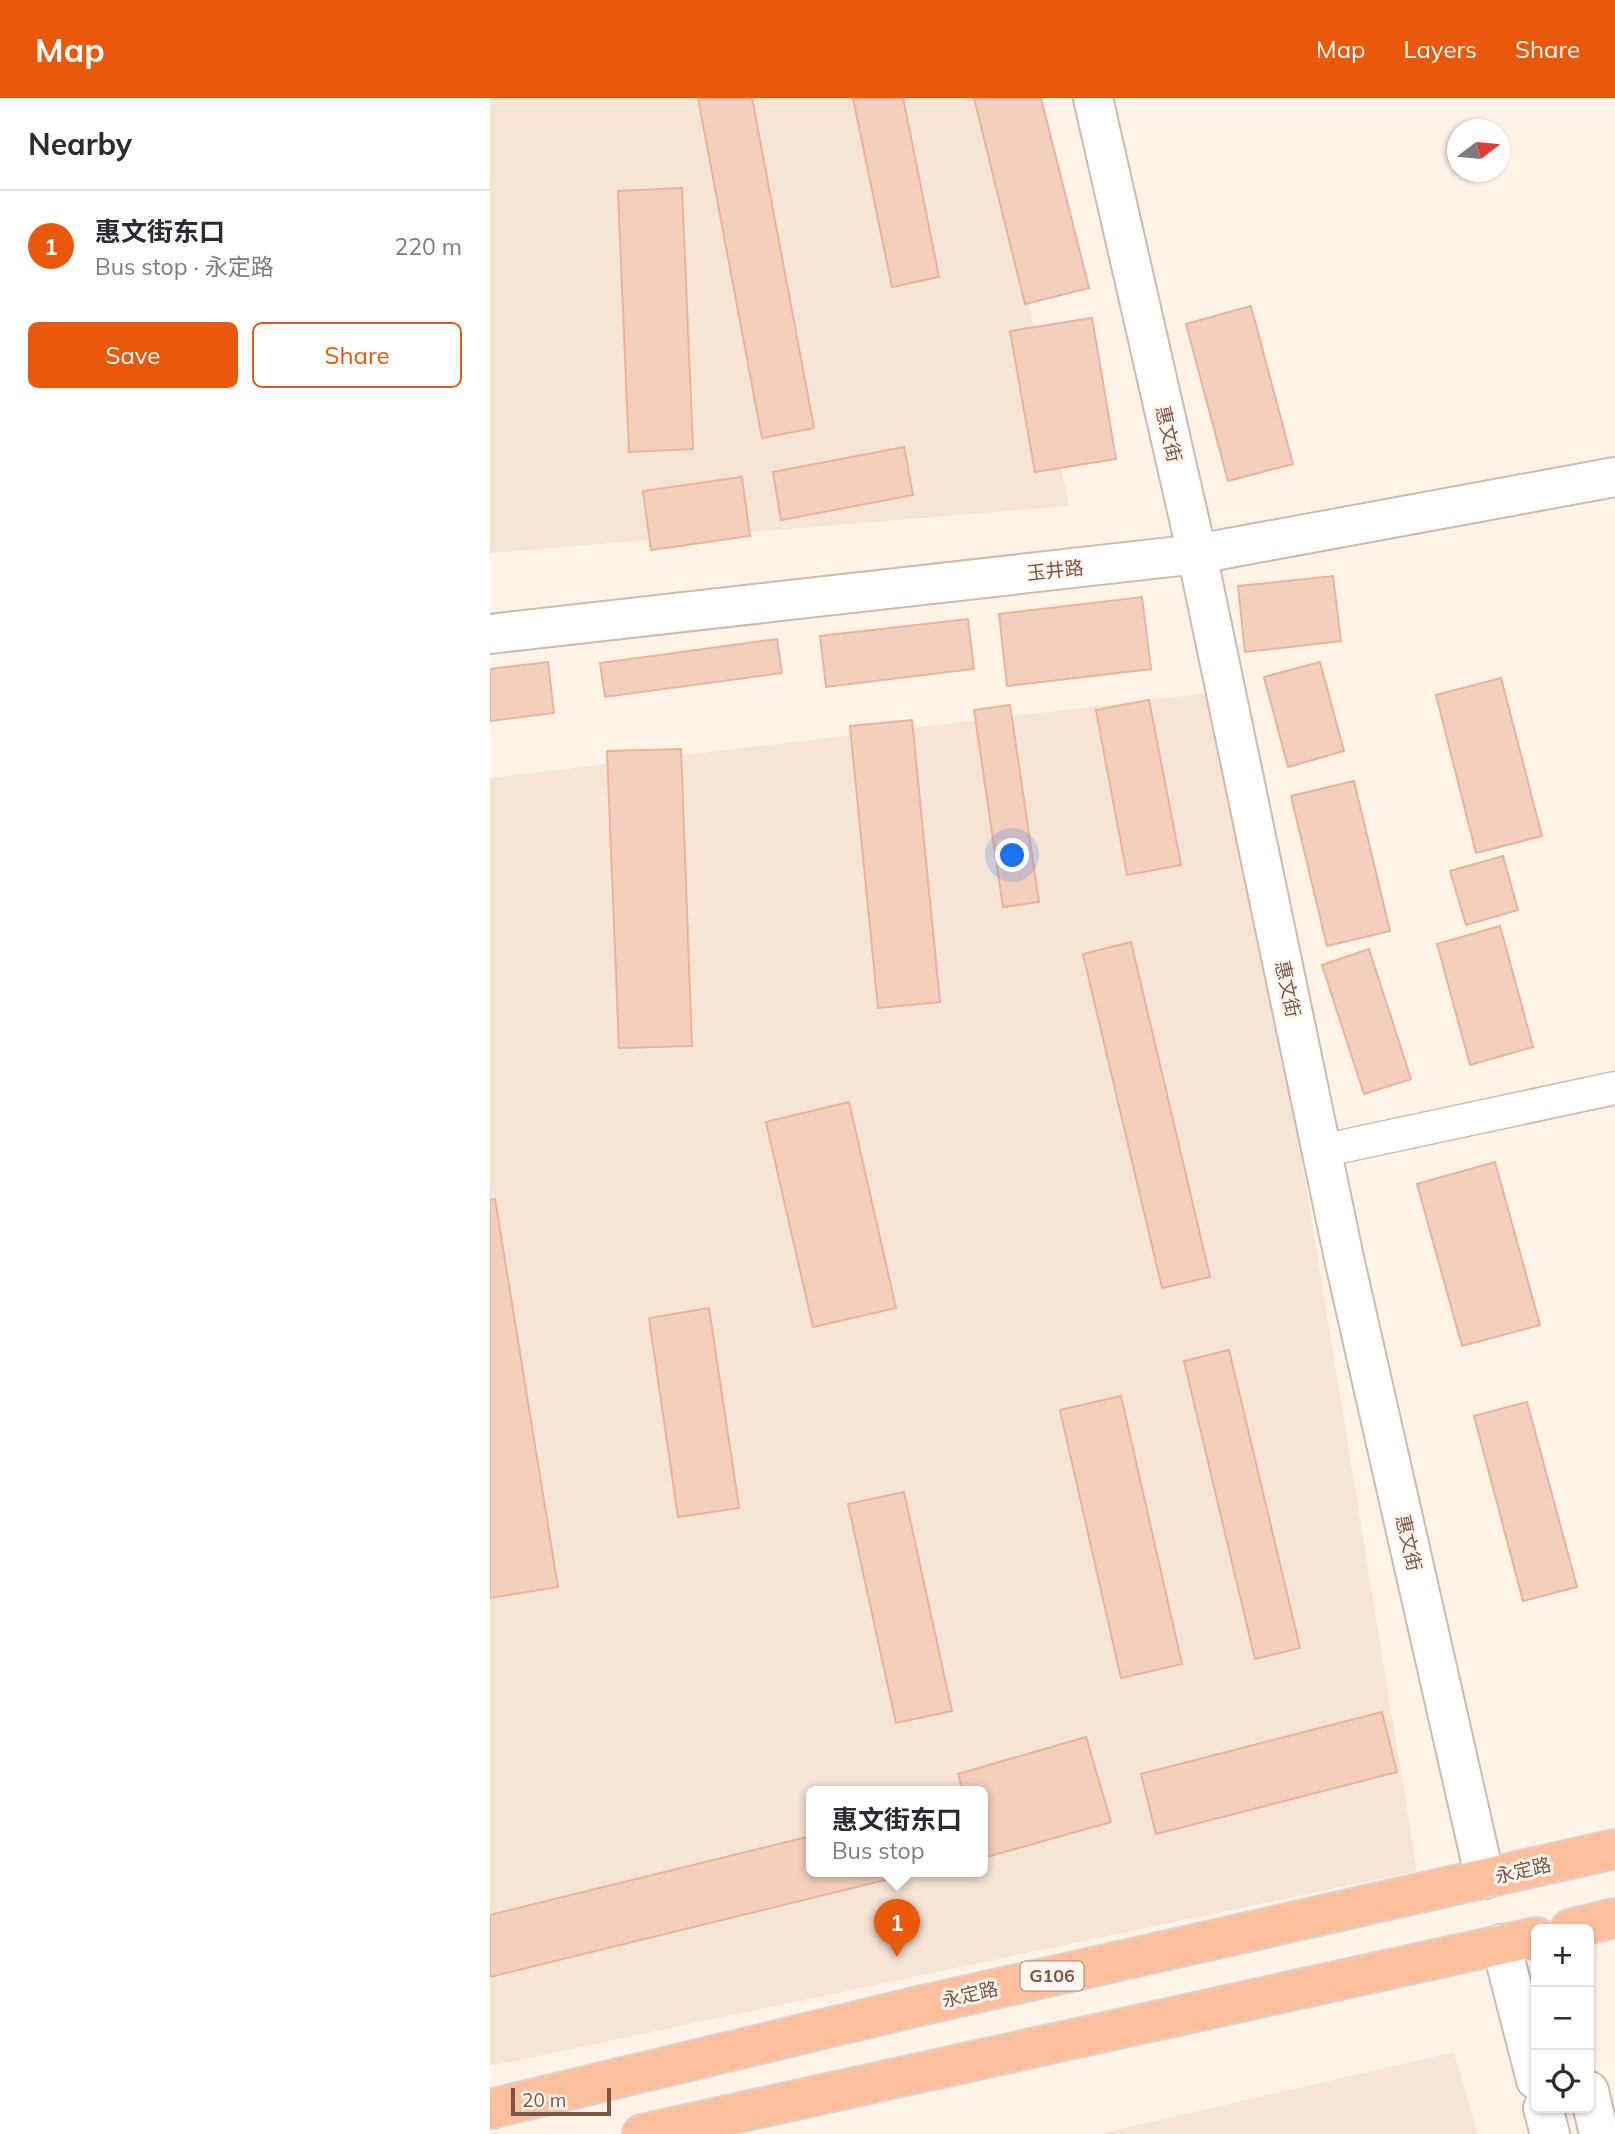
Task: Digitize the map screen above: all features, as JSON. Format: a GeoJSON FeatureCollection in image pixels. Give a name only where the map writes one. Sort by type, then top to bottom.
{"type":"FeatureCollection","features":[{"type":"Feature","properties":{"kind":"highway","name":"永定路"},"geometry":{"type":"LineString","coordinates":[[490,2109],[915,2007],[1615,1849]]}},
{"type":"Feature","properties":{"kind":"highway"},"geometry":{"type":"LineString","coordinates":[[1590,1924],[1615,1918]]}},
{"type":"Feature","properties":{"kind":"highway"},"geometry":{"type":"LineString","coordinates":[[642,2134],[1519,1940]]}},
{"type":"Feature","properties":{"kind":"street","name":"惠文街"},"geometry":{"type":"LineString","coordinates":[[1093,98],[1197,554],[1347,1272],[1485,1879]]}},
{"type":"Feature","properties":{"kind":"street","name":"玉井路"},"geometry":{"type":"LineString","coordinates":[[490,634],[1197,554],[1615,477]]}},
{"type":"Feature","properties":{"kind":"street"},"geometry":{"type":"LineString","coordinates":[[1321,1151],[1615,1088]]}},
{"type":"Feature","properties":{"kind":"street"},"geometry":{"type":"LineString","coordinates":[[1519,1940],[1532,2050]]}},
{"type":"Feature","properties":{"kind":"street"},"geometry":{"type":"LineString","coordinates":[[1594,2112],[1599,2134]]}},
{"type":"Feature","properties":{"kind":"street"},"geometry":{"type":"LineString","coordinates":[[1544,2113],[1550,2134]]}},
{"type":"Feature","properties":{"kind":"shaded area"},"geometry":{"type":"Polygon","coordinates":[[[490,98],[989,98],[1069,506],[490,553],[490,98]]]}},
{"type":"Feature","properties":{"kind":"shaded area"},"geometry":{"type":"Polygon","coordinates":[[[1226,691],[1417,1871],[490,2066],[490,778],[1226,691]]]}},
{"type":"Feature","properties":{"kind":"shaded area"},"geometry":{"type":"Polygon","coordinates":[[[1454,2052],[1478,2134],[1099,2134],[1454,2052]]]}},
{"type":"Feature","properties":{"kind":"building"},"geometry":{"type":"Polygon","coordinates":[[[698,98],[752,98],[814,428],[762,438],[698,98]]]}},
{"type":"Feature","properties":{"kind":"building"},"geometry":{"type":"Polygon","coordinates":[[[853,98],[903,98],[939,277],[892,287],[853,98]]]}},
{"type":"Feature","properties":{"kind":"building"},"geometry":{"type":"Polygon","coordinates":[[[974,98],[1041,98],[1089,288],[1025,304],[974,98]]]}},
{"type":"Feature","properties":{"kind":"building"},"geometry":{"type":"Polygon","coordinates":[[[682,188],[693,449],[629,452],[618,191],[682,188]]]}},
{"type":"Feature","properties":{"kind":"building"},"geometry":{"type":"Polygon","coordinates":[[[1251,306],[1293,464],[1228,481],[1186,324],[1251,306]]]}},
{"type":"Feature","properties":{"kind":"building"},"geometry":{"type":"Polygon","coordinates":[[[1092,318],[1116,459],[1035,472],[1010,331],[1092,318]]]}},
{"type":"Feature","properties":{"kind":"building"},"geometry":{"type":"Polygon","coordinates":[[[904,447],[913,495],[781,520],[773,472],[904,447]]]}},
{"type":"Feature","properties":{"kind":"building"},"geometry":{"type":"Polygon","coordinates":[[[742,477],[750,536],[651,550],[643,491],[742,477]]]}},
{"type":"Feature","properties":{"kind":"building"},"geometry":{"type":"Polygon","coordinates":[[[1333,576],[1341,641],[1245,652],[1238,586],[1333,576]]]}},
{"type":"Feature","properties":{"kind":"building"},"geometry":{"type":"Polygon","coordinates":[[[1142,597],[1151,669],[1007,686],[999,614],[1142,597]]]}},
{"type":"Feature","properties":{"kind":"building"},"geometry":{"type":"Polygon","coordinates":[[[968,619],[974,669],[826,687],[820,636],[968,619]]]}},
{"type":"Feature","properties":{"kind":"building"},"geometry":{"type":"Polygon","coordinates":[[[777,639],[782,673],[605,697],[600,663],[777,639]]]}},
{"type":"Feature","properties":{"kind":"building"},"geometry":{"type":"Polygon","coordinates":[[[548,662],[554,713],[490,721],[490,669],[548,662]]]}},
{"type":"Feature","properties":{"kind":"building"},"geometry":{"type":"Polygon","coordinates":[[[1320,662],[1344,751],[1288,767],[1264,677],[1320,662]]]}},
{"type":"Feature","properties":{"kind":"building"},"geometry":{"type":"Polygon","coordinates":[[[1501,678],[1542,836],[1476,853],[1436,695],[1501,678]]]}},
{"type":"Feature","properties":{"kind":"building"},"geometry":{"type":"Polygon","coordinates":[[[1149,700],[1181,865],[1127,875],[1096,710],[1149,700]]]}},
{"type":"Feature","properties":{"kind":"building"},"geometry":{"type":"Polygon","coordinates":[[[1010,705],[1039,902],[1003,907],[974,710],[1010,705]]]}},
{"type":"Feature","properties":{"kind":"building"},"geometry":{"type":"Polygon","coordinates":[[[912,720],[940,1002],[878,1008],[850,726],[912,720]]]}},
{"type":"Feature","properties":{"kind":"building"},"geometry":{"type":"Polygon","coordinates":[[[681,749],[692,1046],[619,1048],[607,751],[681,749]]]}},
{"type":"Feature","properties":{"kind":"building"},"geometry":{"type":"Polygon","coordinates":[[[1354,781],[1390,931],[1327,946],[1291,796],[1354,781]]]}},
{"type":"Feature","properties":{"kind":"building"},"geometry":{"type":"Polygon","coordinates":[[[1503,856],[1518,910],[1466,925],[1450,871],[1503,856]]]}},
{"type":"Feature","properties":{"kind":"building"},"geometry":{"type":"Polygon","coordinates":[[[1500,926],[1533,1047],[1470,1065],[1437,944],[1500,926]]]}},
{"type":"Feature","properties":{"kind":"building"},"geometry":{"type":"Polygon","coordinates":[[[1131,942],[1210,1277],[1162,1288],[1083,954],[1131,942]]]}},
{"type":"Feature","properties":{"kind":"building"},"geometry":{"type":"Polygon","coordinates":[[[1369,949],[1411,1079],[1364,1094],[1322,965],[1369,949]]]}},
{"type":"Feature","properties":{"kind":"building"},"geometry":{"type":"Polygon","coordinates":[[[849,1102],[896,1308],[813,1327],[766,1122],[849,1102]]]}},
{"type":"Feature","properties":{"kind":"building"},"geometry":{"type":"Polygon","coordinates":[[[1495,1162],[1540,1325],[1462,1346],[1417,1184],[1495,1162]]]}},
{"type":"Feature","properties":{"kind":"building"},"geometry":{"type":"Polygon","coordinates":[[[495,1199],[558,1587],[490,1598],[490,1200],[495,1199]]]}},
{"type":"Feature","properties":{"kind":"building"},"geometry":{"type":"Polygon","coordinates":[[[709,1308],[739,1508],[678,1517],[649,1318],[709,1308]]]}},
{"type":"Feature","properties":{"kind":"building"},"geometry":{"type":"Polygon","coordinates":[[[1229,1350],[1300,1648],[1255,1659],[1184,1361],[1229,1350]]]}},
{"type":"Feature","properties":{"kind":"building"},"geometry":{"type":"Polygon","coordinates":[[[1121,1396],[1182,1664],[1121,1678],[1060,1410],[1121,1396]]]}},
{"type":"Feature","properties":{"kind":"building"},"geometry":{"type":"Polygon","coordinates":[[[1527,1402],[1577,1587],[1523,1601],[1474,1416],[1527,1402]]]}},
{"type":"Feature","properties":{"kind":"building"},"geometry":{"type":"Polygon","coordinates":[[[904,1492],[952,1711],[896,1723],[848,1504],[904,1492]]]}},
{"type":"Feature","properties":{"kind":"building"},"geometry":{"type":"Polygon","coordinates":[[[1382,1712],[1397,1772],[1156,1834],[1141,1774],[1382,1712]]]}},
{"type":"Feature","properties":{"kind":"building"},"geometry":{"type":"Polygon","coordinates":[[[1086,1737],[1111,1822],[988,1857],[988,1786],[962,1786],[958,1774],[1086,1737]]]}},
{"type":"Feature","properties":{"kind":"building"},"geometry":{"type":"Polygon","coordinates":[[[806,1837],[806,1877],[898,1877],[490,1977],[490,1915],[806,1837]]]}},
{"type":"Feature","properties":{"kind":"place","name":"惠文街东口"},"geometry":{"type":"Point","coordinates":[897,1957]}}]}
